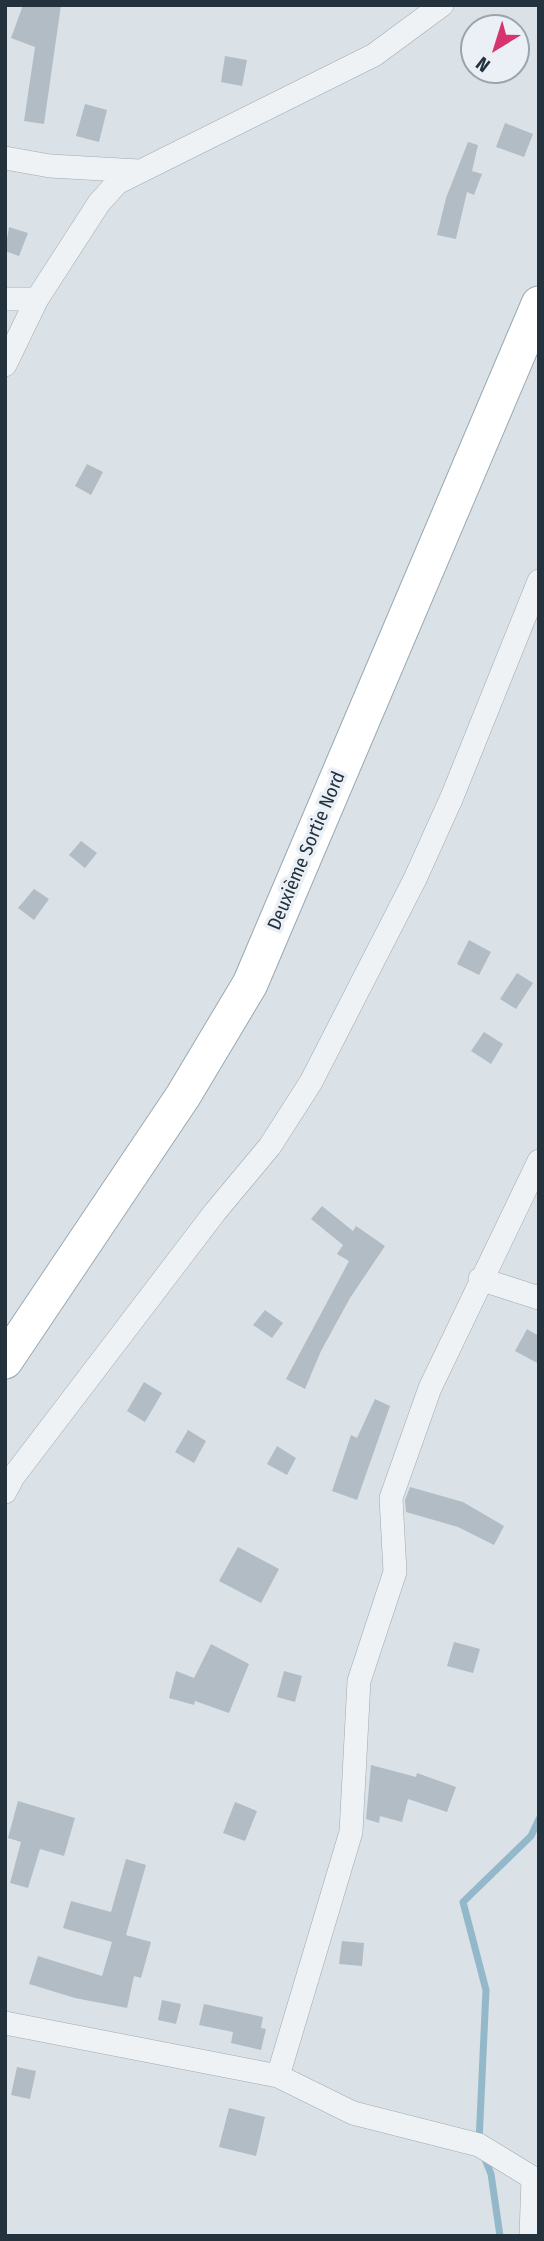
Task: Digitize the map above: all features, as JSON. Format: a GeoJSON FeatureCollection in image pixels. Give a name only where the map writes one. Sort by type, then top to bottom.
{"type":"FeatureCollection","features":[{"type":"Feature","properties":{"kind":"main road","name":"Deuxième Sortie Nord"},"geometry":{"type":"LineString","coordinates":[[5,1361],[183,1096],[250,984],[539,304]]}},
{"type":"Feature","properties":{"kind":"street"},"geometry":{"type":"LineString","coordinates":[[5,365],[37,299],[99,203],[117,184],[139,170],[374,55],[442,5]]}},
{"type":"Feature","properties":{"kind":"street"},"geometry":{"type":"LineString","coordinates":[[5,159],[50,166],[139,170]]}},
{"type":"Feature","properties":{"kind":"street"},"geometry":{"type":"LineString","coordinates":[[5,299],[37,299]]}},
{"type":"Feature","properties":{"kind":"street"},"geometry":{"type":"LineString","coordinates":[[5,1492],[13,1477],[215,1212],[270,1146],[311,1082],[426,856],[539,580]]}},
{"type":"Feature","properties":{"kind":"street"},"geometry":{"type":"LineString","coordinates":[[278,2076],[351,1832],[359,1682],[395,1572],[391,1498],[430,1388],[480,1279],[539,1161]]}},
{"type":"Feature","properties":{"kind":"street"},"geometry":{"type":"LineString","coordinates":[[480,1279],[539,1298]]}},
{"type":"Feature","properties":{"kind":"street"},"geometry":{"type":"LineString","coordinates":[[5,2023],[278,2076],[353,2113],[479,2145],[533,2178],[531,2236]]}},
{"type":"Feature","properties":{"kind":"building"},"geometry":{"type":"Polygon","coordinates":[[[23,5],[61,5],[44,124],[24,121],[35,47],[11,38],[23,5]]]}},
{"type":"Feature","properties":{"kind":"building"},"geometry":{"type":"Polygon","coordinates":[[[225,56],[247,60],[242,86],[221,82],[225,56]]]}},
{"type":"Feature","properties":{"kind":"building"},"geometry":{"type":"Polygon","coordinates":[[[85,104],[107,110],[99,142],[76,136],[85,104]]]}},
{"type":"Feature","properties":{"kind":"building"},"geometry":{"type":"Polygon","coordinates":[[[505,123],[533,134],[524,157],[496,147],[505,123]]]}},
{"type":"Feature","properties":{"kind":"building"},"geometry":{"type":"Polygon","coordinates":[[[468,142],[478,145],[472,171],[482,174],[474,195],[467,192],[456,239],[437,235],[446,198],[468,142]]]}},
{"type":"Feature","properties":{"kind":"building"},"geometry":{"type":"Polygon","coordinates":[[[9,227],[28,233],[19,256],[5,251],[9,227]]]}},
{"type":"Feature","properties":{"kind":"building"},"geometry":{"type":"Polygon","coordinates":[[[87,464],[103,472],[91,495],[75,486],[87,464]]]}},
{"type":"Feature","properties":{"kind":"building"},"geometry":{"type":"Polygon","coordinates":[[[81,841],[97,853],[85,868],[69,855],[81,841]]]}},
{"type":"Feature","properties":{"kind":"building"},"geometry":{"type":"Polygon","coordinates":[[[34,889],[49,899],[34,920],[18,908],[34,889]]]}},
{"type":"Feature","properties":{"kind":"building"},"geometry":{"type":"Polygon","coordinates":[[[469,940],[491,952],[479,975],[457,964],[469,940]]]}},
{"type":"Feature","properties":{"kind":"building"},"geometry":{"type":"Polygon","coordinates":[[[517,973],[533,983],[516,1009],[500,999],[517,973]]]}},
{"type":"Feature","properties":{"kind":"building"},"geometry":{"type":"Polygon","coordinates":[[[484,1032],[503,1044],[491,1064],[471,1051],[484,1032]]]}},
{"type":"Feature","properties":{"kind":"building"},"geometry":{"type":"Polygon","coordinates":[[[322,1206],[353,1231],[356,1226],[385,1246],[350,1298],[321,1351],[305,1389],[286,1379],[349,1261],[337,1254],[343,1245],[311,1219],[322,1206]]]}},
{"type":"Feature","properties":{"kind":"building"},"geometry":{"type":"Polygon","coordinates":[[[265,1310],[283,1323],[272,1338],[253,1325],[265,1310]]]}},
{"type":"Feature","properties":{"kind":"building"},"geometry":{"type":"Polygon","coordinates":[[[527,1329],[539,1336],[539,1364],[515,1351],[527,1329]]]}},
{"type":"Feature","properties":{"kind":"building"},"geometry":{"type":"Polygon","coordinates":[[[144,1382],[162,1393],[145,1422],[127,1411],[144,1382]]]}},
{"type":"Feature","properties":{"kind":"building"},"geometry":{"type":"Polygon","coordinates":[[[375,1399],[390,1406],[357,1500],[332,1491],[351,1435],[357,1438],[375,1399]]]}},
{"type":"Feature","properties":{"kind":"building"},"geometry":{"type":"Polygon","coordinates":[[[188,1430],[206,1441],[194,1463],[175,1452],[188,1430]]]}},
{"type":"Feature","properties":{"kind":"building"},"geometry":{"type":"Polygon","coordinates":[[[277,1446],[296,1458],[287,1475],[267,1464],[277,1446]]]}},
{"type":"Feature","properties":{"kind":"building"},"geometry":{"type":"Polygon","coordinates":[[[410,1487],[463,1502],[504,1526],[494,1545],[458,1527],[406,1512],[405,1500],[410,1487]]]}},
{"type":"Feature","properties":{"kind":"building"},"geometry":{"type":"Polygon","coordinates":[[[238,1547],[279,1569],[261,1603],[219,1581],[238,1547]]]}},
{"type":"Feature","properties":{"kind":"building"},"geometry":{"type":"Polygon","coordinates":[[[454,1642],[480,1649],[473,1673],[447,1666],[454,1642]]]}},
{"type":"Feature","properties":{"kind":"building"},"geometry":{"type":"Polygon","coordinates":[[[211,1644],[249,1664],[229,1713],[195,1701],[194,1705],[169,1698],[176,1671],[194,1678],[211,1644]]]}},
{"type":"Feature","properties":{"kind":"building"},"geometry":{"type":"Polygon","coordinates":[[[284,1671],[302,1676],[295,1702],[277,1697],[284,1671]]]}},
{"type":"Feature","properties":{"kind":"building"},"geometry":{"type":"Polygon","coordinates":[[[371,1765],[416,1777],[417,1773],[456,1787],[447,1812],[408,1799],[402,1822],[380,1816],[379,1823],[366,1819],[371,1765]]]}},
{"type":"Feature","properties":{"kind":"building"},"geometry":{"type":"Polygon","coordinates":[[[18,1801],[75,1818],[64,1856],[40,1849],[28,1888],[10,1883],[21,1842],[8,1838],[18,1801]]]}},
{"type":"Feature","properties":{"kind":"building"},"geometry":{"type":"Polygon","coordinates":[[[235,1802],[257,1811],[245,1841],[223,1833],[235,1802]]]}},
{"type":"Feature","properties":{"kind":"building"},"geometry":{"type":"Polygon","coordinates":[[[126,1859],[146,1865],[126,1935],[151,1942],[141,1978],[134,1976],[127,2008],[75,1998],[29,1984],[38,1956],[102,1976],[112,1942],[63,1928],[71,1901],[111,1912],[126,1859]]]}},
{"type":"Feature","properties":{"kind":"building"},"geometry":{"type":"Polygon","coordinates":[[[342,1941],[364,1943],[362,1966],[339,1964],[342,1941]]]}},
{"type":"Feature","properties":{"kind":"building"},"geometry":{"type":"Polygon","coordinates":[[[162,2000],[181,2004],[176,2024],[158,2020],[162,2000]]]}},
{"type":"Feature","properties":{"kind":"building"},"geometry":{"type":"Polygon","coordinates":[[[204,2004],[263,2017],[261,2028],[266,2029],[261,2050],[231,2043],[233,2032],[199,2025],[204,2004]]]}},
{"type":"Feature","properties":{"kind":"building"},"geometry":{"type":"Polygon","coordinates":[[[17,2067],[36,2071],[30,2099],[11,2095],[17,2067]]]}},
{"type":"Feature","properties":{"kind":"building"},"geometry":{"type":"Polygon","coordinates":[[[229,2108],[265,2117],[256,2156],[219,2147],[229,2108]]]}},
{"type":"Feature","properties":{"kind":"waterway"},"geometry":{"type":"LineString","coordinates":[[479,2142],[486,1990],[463,1902],[531,1836],[539,1819]]}},
{"type":"Feature","properties":{"kind":"waterway"},"geometry":{"type":"LineString","coordinates":[[483,2154],[491,2174],[500,2236]]}}]}
